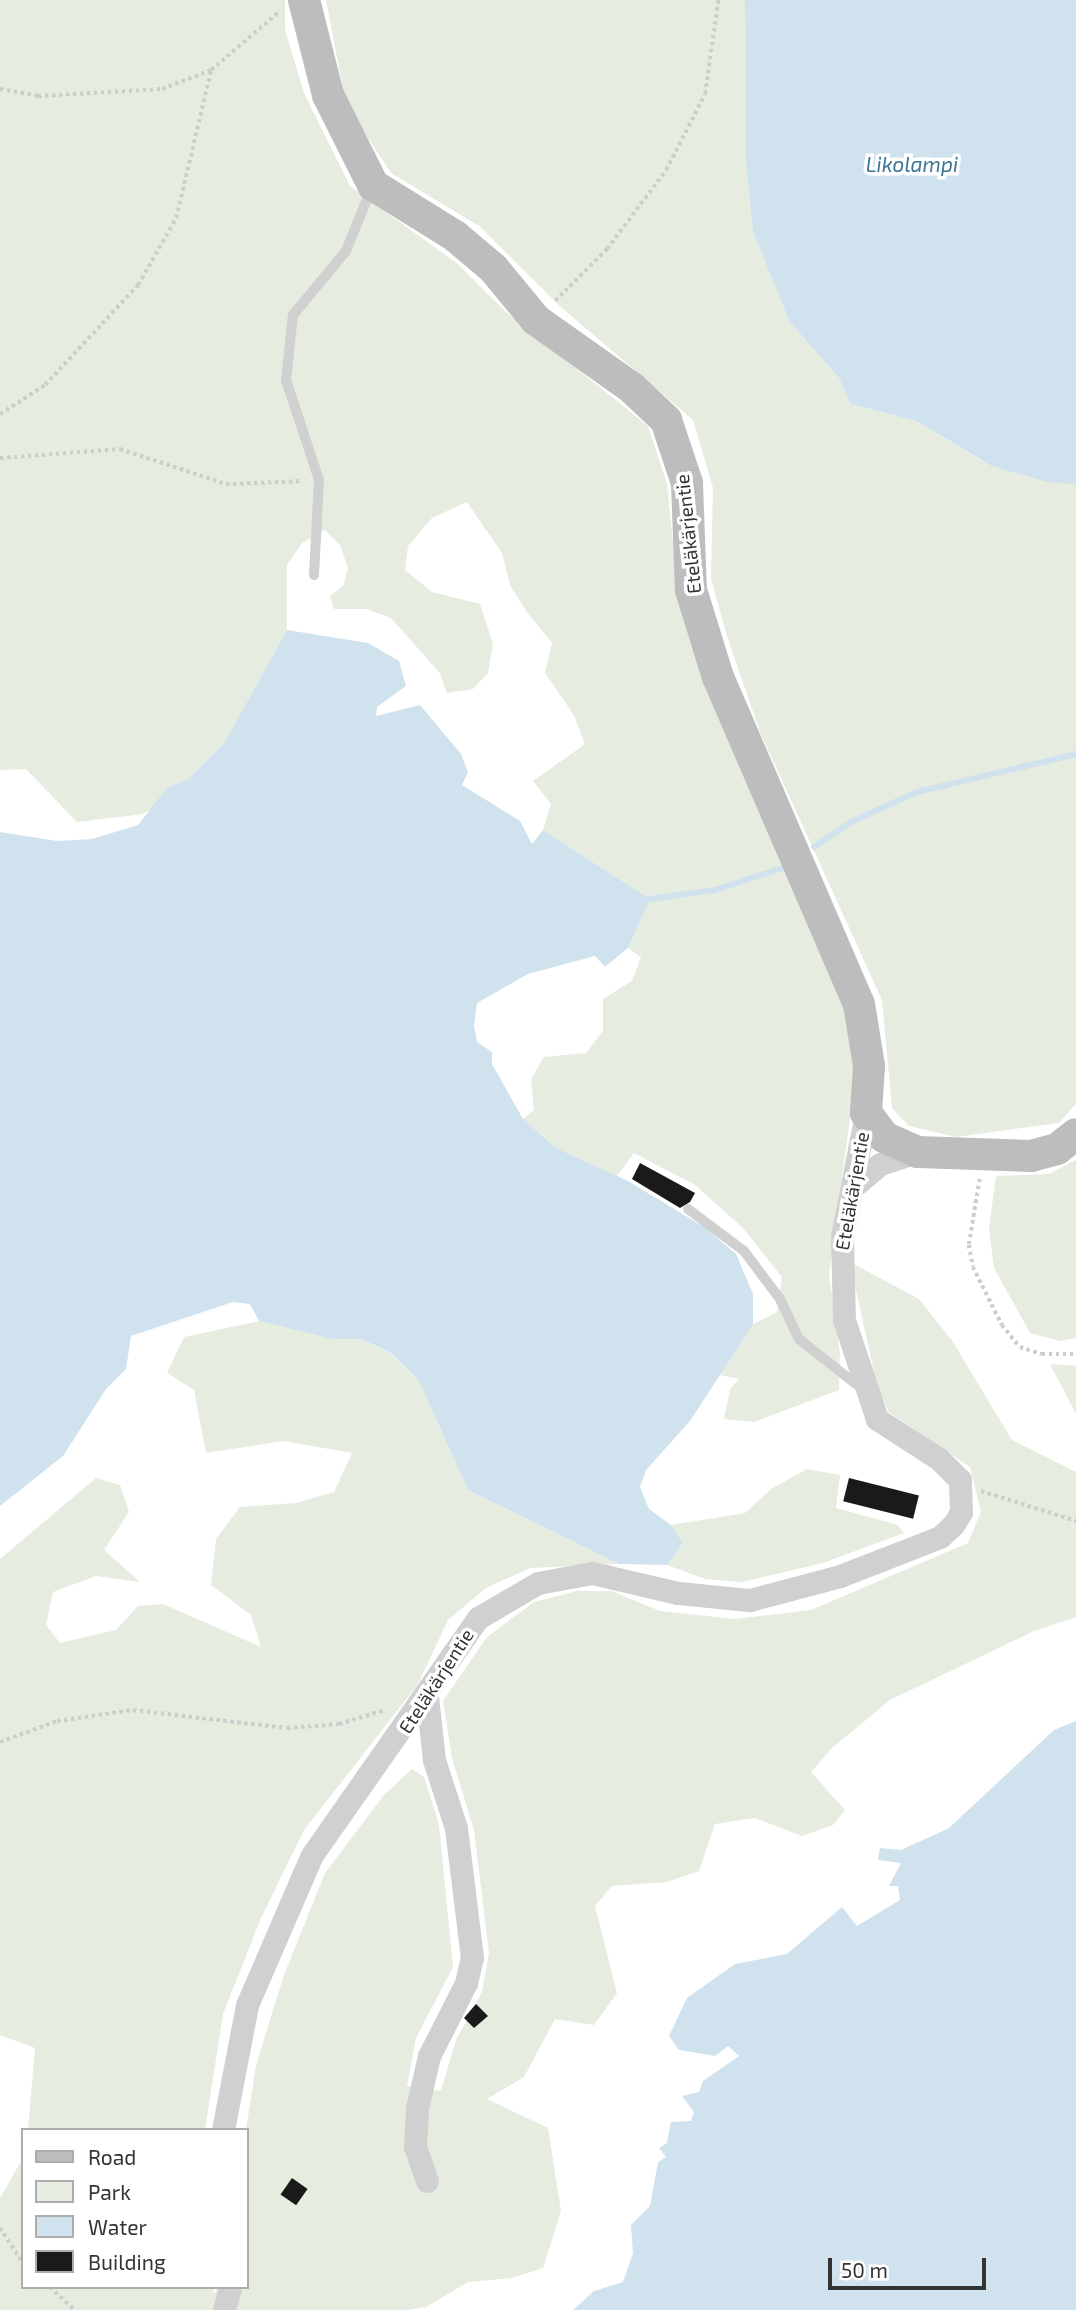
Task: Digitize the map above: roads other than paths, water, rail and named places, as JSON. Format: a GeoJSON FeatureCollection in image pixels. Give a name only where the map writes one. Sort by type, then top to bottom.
{"type":"FeatureCollection","features":[{"type":"Feature","properties":{"kind":"street"},"geometry":{"type":"LineString","coordinates":[[293,4],[328,95],[373,185]]}},
{"type":"Feature","properties":{"kind":"street","name":"Eteläkärjentie"},"geometry":{"type":"LineString","coordinates":[[223,2128],[247,2005],[312,1855],[427,1697],[455,1644],[478,1618],[538,1583],[592,1573],[678,1593],[750,1600],[840,1576],[940,1536],[961,1511],[960,1480],[939,1459],[877,1419],[864,1390],[841,1292],[842,1237],[866,1113],[869,1066],[859,1004],[718,677],[691,590],[687,483],[666,419],[632,388],[536,320],[493,268],[455,236],[373,185]]}},
{"type":"Feature","properties":{"kind":"street"},"geometry":{"type":"LineString","coordinates":[[866,1113],[884,1137],[918,1152],[981,1158],[1031,1156],[1057,1149],[1076,1134]]}},
{"type":"Feature","properties":{"kind":"street"},"geometry":{"type":"LineString","coordinates":[[854,1186],[880,1164],[918,1152]]}},
{"type":"Feature","properties":{"kind":"street"},"geometry":{"type":"LineString","coordinates":[[427,1697],[434,1760],[456,1828],[472,1958],[466,1983],[429,2056],[417,2108],[415,2147],[427,2181]]}},
{"type":"Feature","properties":{"kind":"street"},"geometry":{"type":"LineString","coordinates":[[224,2310],[229,2289]]}},
{"type":"Feature","properties":{"kind":"lane"},"geometry":{"type":"LineString","coordinates":[[314,575],[319,480],[286,380],[293,315],[346,251],[373,185]]}},
{"type":"Feature","properties":{"kind":"lane"},"geometry":{"type":"LineString","coordinates":[[688,1209],[744,1251],[780,1299],[799,1339],[864,1390]]}},
{"type":"Feature","properties":{"kind":"water","name":"Likolampi"},"geometry":{"type":"Polygon","coordinates":[[[745,0],[1076,0],[1076,484],[1048,482],[992,466],[916,421],[850,404],[839,378],[789,321],[753,232],[746,161],[745,0]]]}},
{"type":"Feature","properties":{"kind":"water"},"geometry":{"type":"Polygon","coordinates":[[[287,630],[368,643],[399,661],[406,686],[377,707],[376,716],[420,705],[461,754],[468,772],[462,785],[520,821],[532,844],[543,830],[650,899],[628,948],[605,967],[595,956],[528,974],[477,1003],[474,1026],[477,1042],[492,1052],[492,1064],[523,1119],[556,1148],[628,1181],[704,1227],[736,1254],[753,1294],[753,1324],[690,1421],[646,1470],[640,1487],[649,1509],[671,1525],[683,1543],[667,1565],[619,1564],[468,1490],[418,1379],[389,1352],[361,1339],[332,1339],[259,1321],[250,1304],[233,1302],[131,1336],[126,1369],[106,1389],[63,1456],[0,1506],[0,832],[57,841],[92,839],[138,825],[168,787],[188,779],[224,743],[287,630]]]}},
{"type":"Feature","properties":{"kind":"water"},"geometry":{"type":"Polygon","coordinates":[[[1076,1721],[1076,2310],[573,2310],[594,2291],[623,2282],[633,2253],[631,2225],[650,2206],[658,2162],[666,2157],[659,2148],[667,2143],[671,2122],[691,2121],[694,2112],[682,2096],[699,2092],[703,2081],[739,2056],[728,2046],[715,2056],[679,2050],[669,2036],[687,1998],[735,1964],[787,1954],[842,1907],[857,1926],[900,1900],[898,1886],[889,1886],[901,1863],[878,1860],[880,1848],[901,1850],[949,1828],[1054,1730],[1076,1721]]]}},
{"type":"Feature","properties":{"kind":"waterway"},"geometry":{"type":"LineString","coordinates":[[814,847],[851,822],[917,792],[1076,754]]}},
{"type":"Feature","properties":{"kind":"waterway"},"geometry":{"type":"LineString","coordinates":[[650,899],[715,890],[782,868]]}}]}
